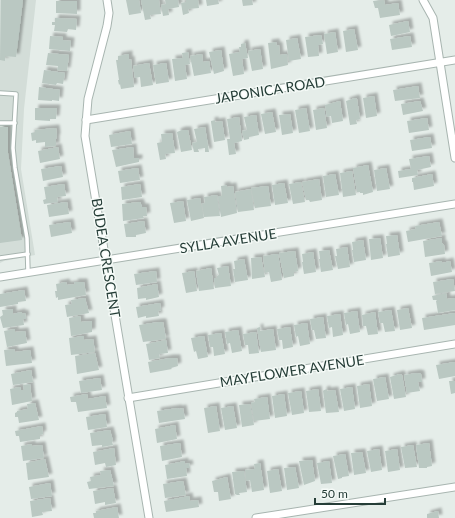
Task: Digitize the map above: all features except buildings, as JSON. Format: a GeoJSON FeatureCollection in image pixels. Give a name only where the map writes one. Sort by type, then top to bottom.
{"type":"FeatureCollection","features":[{"type":"Feature","properties":{"kind":"street","name":"BUDEA CRESCENT"},"geometry":{"type":"LineString","coordinates":[[108,0],[109,13],[107,26],[88,99],[85,136],[149,518]]}},
{"type":"Feature","properties":{"kind":"street"},"geometry":{"type":"LineString","coordinates":[[423,0],[433,18],[455,158]]}},
{"type":"Feature","properties":{"kind":"street","name":"JAPONICA ROAD"},"geometry":{"type":"LineString","coordinates":[[86,120],[455,60]]}},
{"type":"Feature","properties":{"kind":"street","name":"SYLLA AVENUE"},"geometry":{"type":"LineString","coordinates":[[0,277],[455,204]]}},
{"type":"Feature","properties":{"kind":"street","name":"MAYFLOWER AVENUE"},"geometry":{"type":"LineString","coordinates":[[128,398],[455,344]]}},
{"type":"Feature","properties":{"kind":"street"},"geometry":{"type":"LineString","coordinates":[[256,518],[455,486]]}},
{"type":"Feature","properties":{"kind":"lane"},"geometry":{"type":"LineString","coordinates":[[0,93],[16,94],[13,148],[14,168],[27,238],[28,272]]}},
{"type":"Feature","properties":{"kind":"lane"},"geometry":{"type":"LineString","coordinates":[[0,123],[14,123]]}},
{"type":"Feature","properties":{"kind":"lane"},"geometry":{"type":"LineString","coordinates":[[0,258],[28,254]]}},
{"type":"Feature","properties":{"kind":"shaded area"},"geometry":{"type":"Polygon","coordinates":[[[0,0],[36,0],[24,109],[21,169],[35,255],[0,263],[0,0]]]}}]}
